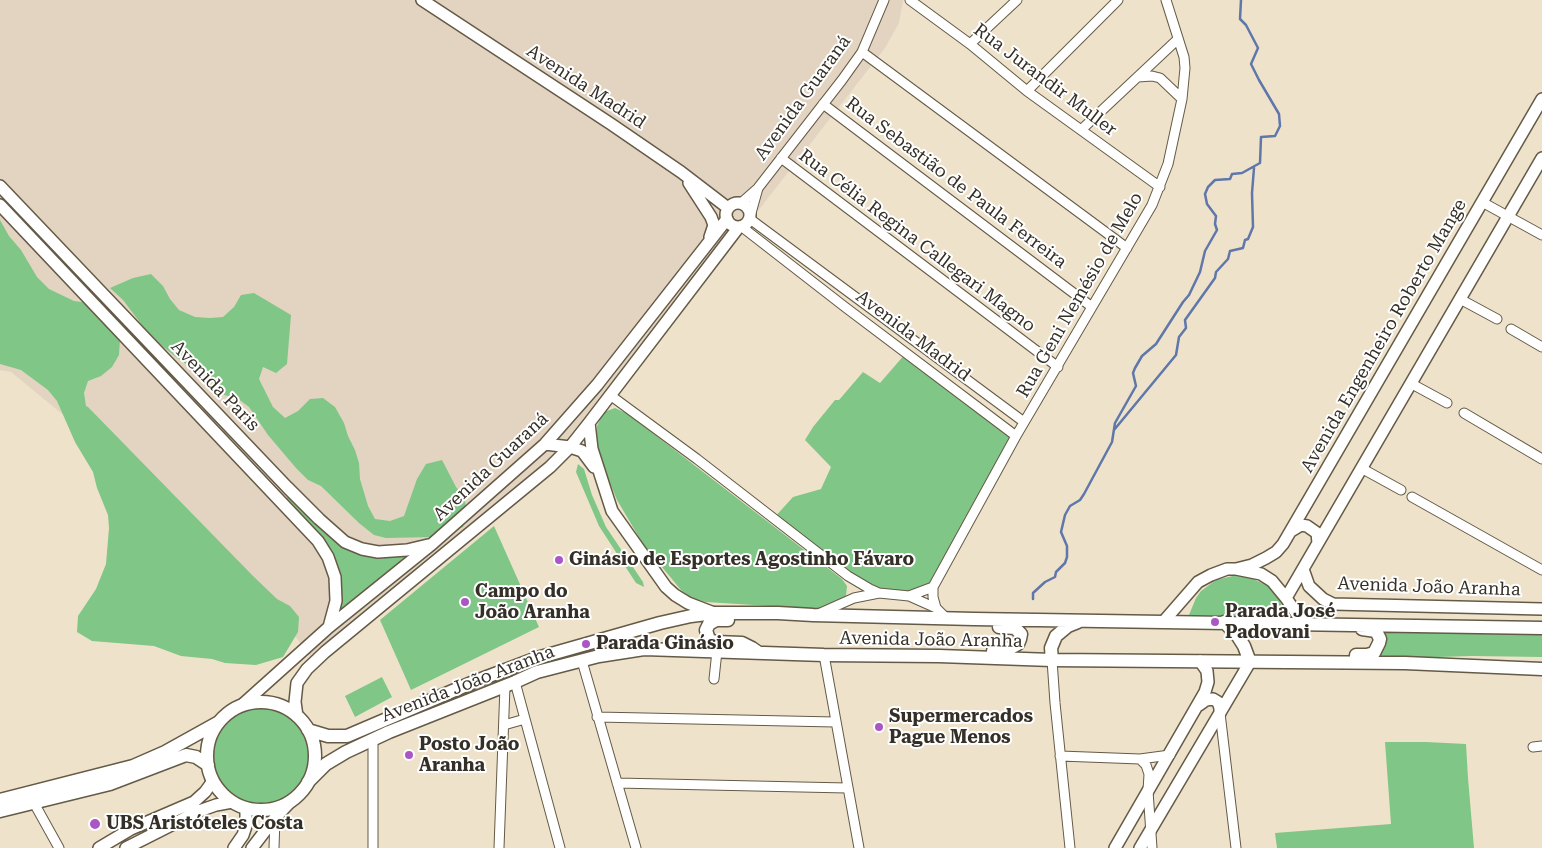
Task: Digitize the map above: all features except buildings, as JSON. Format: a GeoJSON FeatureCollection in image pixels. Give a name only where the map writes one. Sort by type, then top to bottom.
{"type":"FeatureCollection","features":[{"type":"Feature","properties":{"kind":"main road","name":"Avenida João Aranha"},"geometry":{"type":"LineString","coordinates":[[308,730],[328,736],[347,736],[476,681],[537,658],[660,623],[714,613],[778,613],[813,616],[974,620],[1303,623],[1542,628]]}},
{"type":"Feature","properties":{"kind":"main road"},"geometry":{"type":"LineString","coordinates":[[759,654],[742,643],[709,640],[706,630],[709,624],[716,620],[768,620],[778,613]]}},
{"type":"Feature","properties":{"kind":"main road"},"geometry":{"type":"LineString","coordinates":[[939,656],[950,650],[1005,651],[1018,644],[1021,634],[1015,628],[984,625],[974,620]]}},
{"type":"Feature","properties":{"kind":"main road"},"geometry":{"type":"LineString","coordinates":[[1052,660],[1051,648],[1056,636],[1068,626],[1080,621]]}},
{"type":"Feature","properties":{"kind":"main road"},"geometry":{"type":"LineString","coordinates":[[1224,622],[1238,636],[1250,662]]}},
{"type":"Feature","properties":{"kind":"main road"},"geometry":{"type":"LineString","coordinates":[[1272,662],[1278,655],[1282,654],[1367,655],[1377,650],[1380,638],[1376,631],[1372,629],[1339,628],[1330,624]]}},
{"type":"Feature","properties":{"kind":"main road","name":"Avenida João Aranha"},"geometry":{"type":"LineString","coordinates":[[308,782],[326,764],[373,739],[537,672],[616,653],[644,650],[1052,660],[1405,663],[1542,669]]}},
{"type":"Feature","properties":{"kind":"main road"},"geometry":{"type":"LineString","coordinates":[[0,800],[134,766],[165,752],[219,722],[230,712],[242,705],[257,702],[285,707],[297,716],[308,730],[314,744],[315,760],[308,782],[301,793],[291,801],[269,810],[246,808],[232,802],[213,781],[208,765],[207,750],[211,735],[219,722]]}},
{"type":"Feature","properties":{"kind":"main road"},"geometry":{"type":"LineString","coordinates":[[0,811],[110,784],[186,755],[196,757],[208,765]]}},
{"type":"Feature","properties":{"kind":"street","name":"Avenida Madrid"},"geometry":{"type":"LineString","coordinates":[[422,0],[681,172],[728,214]]}},
{"type":"Feature","properties":{"kind":"street","name":"Avenida Guaraná"},"geometry":{"type":"LineString","coordinates":[[741,203],[758,188],[862,52],[884,0]]}},
{"type":"Feature","properties":{"kind":"street","name":"Rua Jurandir Muller"},"geometry":{"type":"LineString","coordinates":[[912,0],[970,44],[1027,92],[1160,187]]}},
{"type":"Feature","properties":{"kind":"street"},"geometry":{"type":"LineString","coordinates":[[970,44],[1017,0]]}},
{"type":"Feature","properties":{"kind":"street"},"geometry":{"type":"LineString","coordinates":[[1027,92],[1118,0]]}},
{"type":"Feature","properties":{"kind":"street","name":"Rua Geni Nemésio de Melo"},"geometry":{"type":"LineString","coordinates":[[933,587],[1016,436],[1128,248],[1160,187],[1168,164],[1182,99],[1185,68],[1166,0]]}},
{"type":"Feature","properties":{"kind":"street"},"geometry":{"type":"LineString","coordinates":[[1081,130],[1178,39]]}},
{"type":"Feature","properties":{"kind":"street"},"geometry":{"type":"LineString","coordinates":[[862,52],[1128,248]]}},
{"type":"Feature","properties":{"kind":"street"},"geometry":{"type":"LineString","coordinates":[[1138,77],[1152,76],[1160,78],[1182,99]]}},
{"type":"Feature","properties":{"kind":"street","name":"Avenida Engenheiro Roberto Mange"},"geometry":{"type":"LineString","coordinates":[[1236,569],[1252,565],[1276,552],[1283,544],[1542,99]]}},
{"type":"Feature","properties":{"kind":"street","name":"Rua Sebastião de Paula Ferreira"},"geometry":{"type":"LineString","coordinates":[[823,104],[1092,307]]}},
{"type":"Feature","properties":{"kind":"street","name":"Rua Célia Regina Callegari Magno"},"geometry":{"type":"LineString","coordinates":[[781,158],[1058,367]]}},
{"type":"Feature","properties":{"kind":"street"},"geometry":{"type":"LineString","coordinates":[[1286,598],[1542,158]]}},
{"type":"Feature","properties":{"kind":"street"},"geometry":{"type":"LineString","coordinates":[[681,172],[698,196],[714,225],[712,234],[701,252]]}},
{"type":"Feature","properties":{"kind":"street","name":"Avenida Paris"},"geometry":{"type":"LineString","coordinates":[[0,186],[287,487],[319,520],[345,542],[362,549],[378,552],[407,550],[432,544]]}},
{"type":"Feature","properties":{"kind":"street","name":"Avenida Guaraná"},"geometry":{"type":"LineString","coordinates":[[750,216],[758,188]]}},
{"type":"Feature","properties":{"kind":"street"},"geometry":{"type":"LineString","coordinates":[[1482,202],[1542,235]]}},
{"type":"Feature","properties":{"kind":"street"},"geometry":{"type":"LineString","coordinates":[[741,203],[749,208],[750,216],[747,224],[740,227],[731,225],[728,214],[732,205],[741,203]]}},
{"type":"Feature","properties":{"kind":"street","name":"Avenida Paris"},"geometry":{"type":"LineString","coordinates":[[0,205],[318,541],[328,557],[336,577],[336,600],[329,627]]}},
{"type":"Feature","properties":{"kind":"street","name":"Avenida Guaraná"},"geometry":{"type":"LineString","coordinates":[[242,705],[329,627],[432,544],[545,444],[597,385],[701,252],[728,214]]}},
{"type":"Feature","properties":{"kind":"street","name":"Avenida Madrid"},"geometry":{"type":"LineString","coordinates":[[750,216],[1024,422]]}},
{"type":"Feature","properties":{"kind":"street","name":"Avenida Madrid"},"geometry":{"type":"LineString","coordinates":[[740,227],[1016,436]]}},
{"type":"Feature","properties":{"kind":"street","name":"Avenida Guaraná"},"geometry":{"type":"LineString","coordinates":[[297,716],[295,702],[297,683],[307,669],[362,621],[542,474],[570,447],[740,227]]}},
{"type":"Feature","properties":{"kind":"street"},"geometry":{"type":"LineString","coordinates":[[51,259],[60,250]]}},
{"type":"Feature","properties":{"kind":"street"},"geometry":{"type":"LineString","coordinates":[[1460,299],[1496,319]]}},
{"type":"Feature","properties":{"kind":"street"},"geometry":{"type":"LineString","coordinates":[[1511,329],[1542,347]]}},
{"type":"Feature","properties":{"kind":"street"},"geometry":{"type":"LineString","coordinates":[[1412,384],[1447,403]]}},
{"type":"Feature","properties":{"kind":"street"},"geometry":{"type":"LineString","coordinates":[[610,395],[697,459],[848,576],[879,593]]}},
{"type":"Feature","properties":{"kind":"street"},"geometry":{"type":"LineString","coordinates":[[1464,413],[1542,459]]}},
{"type":"Feature","properties":{"kind":"street"},"geometry":{"type":"LineString","coordinates":[[588,423],[590,442],[612,511],[666,587],[675,596],[714,613]]}},
{"type":"Feature","properties":{"kind":"street"},"geometry":{"type":"LineString","coordinates":[[545,444],[570,447],[582,451],[599,474]]}},
{"type":"Feature","properties":{"kind":"street"},"geometry":{"type":"LineString","coordinates":[[1361,468],[1401,490]]}},
{"type":"Feature","properties":{"kind":"street"},"geometry":{"type":"LineString","coordinates":[[1412,497],[1542,570]]}},
{"type":"Feature","properties":{"kind":"street"},"geometry":{"type":"LineString","coordinates":[[1291,531],[1301,525],[1308,526],[1317,534],[1318,543]]}},
{"type":"Feature","properties":{"kind":"street"},"geometry":{"type":"LineString","coordinates":[[1164,622],[1198,582],[1227,569],[1236,569],[1261,574],[1272,581],[1303,623]]}},
{"type":"Feature","properties":{"kind":"street","name":"Avenida João Aranha"},"geometry":{"type":"LineString","coordinates":[[1303,569],[1309,586],[1323,599],[1333,604],[1542,608]]}},
{"type":"Feature","properties":{"kind":"street"},"geometry":{"type":"LineString","coordinates":[[848,576],[854,598]]}},
{"type":"Feature","properties":{"kind":"street"},"geometry":{"type":"LineString","coordinates":[[909,596],[933,587],[936,608]]}},
{"type":"Feature","properties":{"kind":"street"},"geometry":{"type":"LineString","coordinates":[[813,616],[854,598],[879,593],[909,596],[936,608],[946,618]]}},
{"type":"Feature","properties":{"kind":"street"},"geometry":{"type":"LineString","coordinates":[[714,679],[717,651]]}},
{"type":"Feature","properties":{"kind":"street"},"geometry":{"type":"LineString","coordinates":[[824,655],[858,848]]}},
{"type":"Feature","properties":{"kind":"street"},"geometry":{"type":"LineString","coordinates":[[1052,660],[1070,848]]}},
{"type":"Feature","properties":{"kind":"street"},"geometry":{"type":"LineString","coordinates":[[582,661],[636,848]]}},
{"type":"Feature","properties":{"kind":"street"},"geometry":{"type":"LineString","coordinates":[[1115,848],[1205,692],[1208,682],[1207,671],[1200,662]]}},
{"type":"Feature","properties":{"kind":"street"},"geometry":{"type":"LineString","coordinates":[[1140,848],[1250,662]]}},
{"type":"Feature","properties":{"kind":"street"},"geometry":{"type":"LineString","coordinates":[[510,684],[525,719],[560,848]]}},
{"type":"Feature","properties":{"kind":"street"},"geometry":{"type":"LineString","coordinates":[[499,848],[504,726],[510,684]]}},
{"type":"Feature","properties":{"kind":"street"},"geometry":{"type":"LineString","coordinates":[[1199,705],[1206,700],[1213,699],[1218,702],[1220,708],[1236,848]]}},
{"type":"Feature","properties":{"kind":"street"},"geometry":{"type":"LineString","coordinates":[[597,717],[835,722]]}},
{"type":"Feature","properties":{"kind":"street"},"geometry":{"type":"LineString","coordinates":[[504,726],[525,719]]}},
{"type":"Feature","properties":{"kind":"street"},"geometry":{"type":"LineString","coordinates":[[372,848],[373,739]]}},
{"type":"Feature","properties":{"kind":"street"},"geometry":{"type":"LineString","coordinates":[[1060,756],[1140,759],[1170,754]]}},
{"type":"Feature","properties":{"kind":"street"},"geometry":{"type":"LineString","coordinates":[[1140,759],[1146,765],[1149,774],[1148,791],[1152,848]]}},
{"type":"Feature","properties":{"kind":"street"},"geometry":{"type":"LineString","coordinates":[[99,848],[131,829],[194,802],[213,781]]}},
{"type":"Feature","properties":{"kind":"street"},"geometry":{"type":"LineString","coordinates":[[617,784],[847,788]]}},
{"type":"Feature","properties":{"kind":"street"},"geometry":{"type":"LineString","coordinates":[[252,848],[274,818],[291,801]]}},
{"type":"Feature","properties":{"kind":"street"},"geometry":{"type":"LineString","coordinates":[[126,848],[199,811],[232,802]]}},
{"type":"Feature","properties":{"kind":"street"},"geometry":{"type":"LineString","coordinates":[[34,803],[59,848]]}},
{"type":"Feature","properties":{"kind":"street"},"geometry":{"type":"LineString","coordinates":[[234,848],[243,835],[246,826],[246,808]]}},
{"type":"Feature","properties":{"kind":"street"},"geometry":{"type":"LineString","coordinates":[[274,818],[274,848]]}},
{"type":"Feature","properties":{"kind":"shaded area"},"geometry":{"type":"Polygon","coordinates":[[[0,0],[903,0],[899,23],[885,48],[591,425],[434,559],[311,657],[236,559],[11,372],[0,370],[0,0]]]}},
{"type":"Feature","properties":{"kind":"green space"},"geometry":{"type":"Polygon","coordinates":[[[0,220],[37,277],[49,289],[74,301],[89,303],[120,339],[119,355],[112,367],[101,376],[88,381],[84,393],[86,406],[253,576],[277,599],[290,606],[299,617],[298,632],[283,657],[256,665],[225,663],[212,659],[181,656],[154,646],[92,641],[77,632],[78,616],[96,589],[106,564],[109,528],[108,515],[93,472],[75,442],[57,401],[48,390],[21,370],[0,364],[0,220]]]}},
{"type":"Feature","properties":{"kind":"green space"},"geometry":{"type":"Polygon","coordinates":[[[151,274],[163,286],[179,310],[195,317],[223,317],[234,307],[241,295],[254,293],[291,315],[287,364],[276,373],[263,367],[259,379],[273,407],[285,418],[298,411],[310,399],[323,398],[335,407],[355,450],[359,463],[360,479],[368,506],[375,519],[390,521],[404,516],[417,479],[426,464],[442,460],[456,487],[465,498],[466,514],[463,527],[436,537],[386,538],[374,535],[359,523],[321,486],[308,480],[296,468],[268,435],[249,407],[237,398],[224,395],[215,384],[151,337],[123,300],[110,288],[133,278],[151,274]]]}},
{"type":"Feature","properties":{"kind":"green space"},"geometry":{"type":"Polygon","coordinates":[[[906,353],[1016,436],[933,587],[909,596],[879,593],[773,519],[793,497],[821,489],[831,467],[805,440],[813,427],[835,400],[839,400],[863,372],[880,383],[906,353]]]}},
{"type":"Feature","properties":{"kind":"green space"},"geometry":{"type":"Polygon","coordinates":[[[615,408],[628,414],[842,579],[847,586],[846,596],[841,600],[818,609],[706,602],[692,598],[681,590],[643,544],[617,500],[603,466],[596,441],[597,426],[604,412],[615,408]]]}},
{"type":"Feature","properties":{"kind":"green space"},"geometry":{"type":"Polygon","coordinates":[[[578,464],[584,469],[592,495],[606,527],[643,582],[644,587],[636,583],[599,526],[576,472],[578,464]]]}},
{"type":"Feature","properties":{"kind":"green space"},"geometry":{"type":"Polygon","coordinates":[[[289,496],[344,545],[415,553],[338,615],[340,576],[334,556],[321,538],[285,499],[289,496]]]}},
{"type":"Feature","properties":{"kind":"green space","name":"Campo do João Aranha"},"geometry":{"type":"Polygon","coordinates":[[[494,526],[539,627],[411,690],[380,620],[494,526]]]}},
{"type":"Feature","properties":{"kind":"green space"},"geometry":{"type":"Polygon","coordinates":[[[1237,575],[1247,576],[1270,587],[1280,601],[1284,617],[1189,615],[1201,591],[1216,580],[1237,575]]]}},
{"type":"Feature","properties":{"kind":"green space"},"geometry":{"type":"Polygon","coordinates":[[[1380,631],[1542,632],[1542,657],[1377,657],[1380,631]]]}},
{"type":"Feature","properties":{"kind":"green space"},"geometry":{"type":"Polygon","coordinates":[[[382,677],[392,697],[355,717],[345,696],[382,677]]]}},
{"type":"Feature","properties":{"kind":"green space"},"geometry":{"type":"Polygon","coordinates":[[[260,708],[278,712],[294,722],[304,738],[308,756],[304,774],[294,790],[278,800],[260,804],[242,800],[226,790],[216,774],[212,756],[216,738],[226,722],[242,712],[260,708]]]}},
{"type":"Feature","properties":{"kind":"green space"},"geometry":{"type":"Polygon","coordinates":[[[1385,742],[1466,744],[1474,848],[1277,848],[1275,833],[1391,824],[1385,742]]]}},
{"type":"Feature","properties":{"kind":"waterway"},"geometry":{"type":"LineString","coordinates":[[1033,599],[1033,593],[1045,582],[1055,577],[1056,572],[1065,563],[1067,546],[1061,532],[1065,515],[1070,506],[1080,500],[1084,494],[1112,442],[1115,423],[1136,386],[1133,373],[1135,368],[1142,356],[1156,344],[1189,295],[1200,272],[1205,251],[1217,230],[1215,224],[1216,216],[1207,204],[1205,194],[1208,187],[1215,180],[1230,179],[1232,174],[1242,173],[1260,163],[1261,137],[1275,136],[1280,126],[1279,114],[1251,64],[1258,48],[1246,25],[1240,19],[1241,0]]}},
{"type":"Feature","properties":{"kind":"waterway"},"geometry":{"type":"LineString","coordinates":[[1114,430],[1176,355],[1179,337],[1186,328],[1185,320],[1215,278],[1216,272],[1228,259],[1230,251],[1243,248],[1245,240],[1248,239],[1253,227],[1252,193],[1254,168]]}},
{"type":"Feature","properties":{"kind":"place","name":"Ginásio de Esportes Agostinho Fávaro"},"geometry":{"type":"Point","coordinates":[559,560]}},
{"type":"Feature","properties":{"kind":"place","name":"Campo do João Aranha"},"geometry":{"type":"Point","coordinates":[465,602]}},
{"type":"Feature","properties":{"kind":"place","name":"Parada José Padovani"},"geometry":{"type":"Point","coordinates":[1215,622]}},
{"type":"Feature","properties":{"kind":"place","name":"Parada Ginásio"},"geometry":{"type":"Point","coordinates":[586,644]}},
{"type":"Feature","properties":{"kind":"place","name":"Supermercados Pague Menos"},"geometry":{"type":"Point","coordinates":[879,727]}},
{"type":"Feature","properties":{"kind":"place","name":"Posto João Aranha"},"geometry":{"type":"Point","coordinates":[409,755]}},
{"type":"Feature","properties":{"kind":"place","name":"UBS Aristóteles Costa"},"geometry":{"type":"Point","coordinates":[95,824]}}]}
